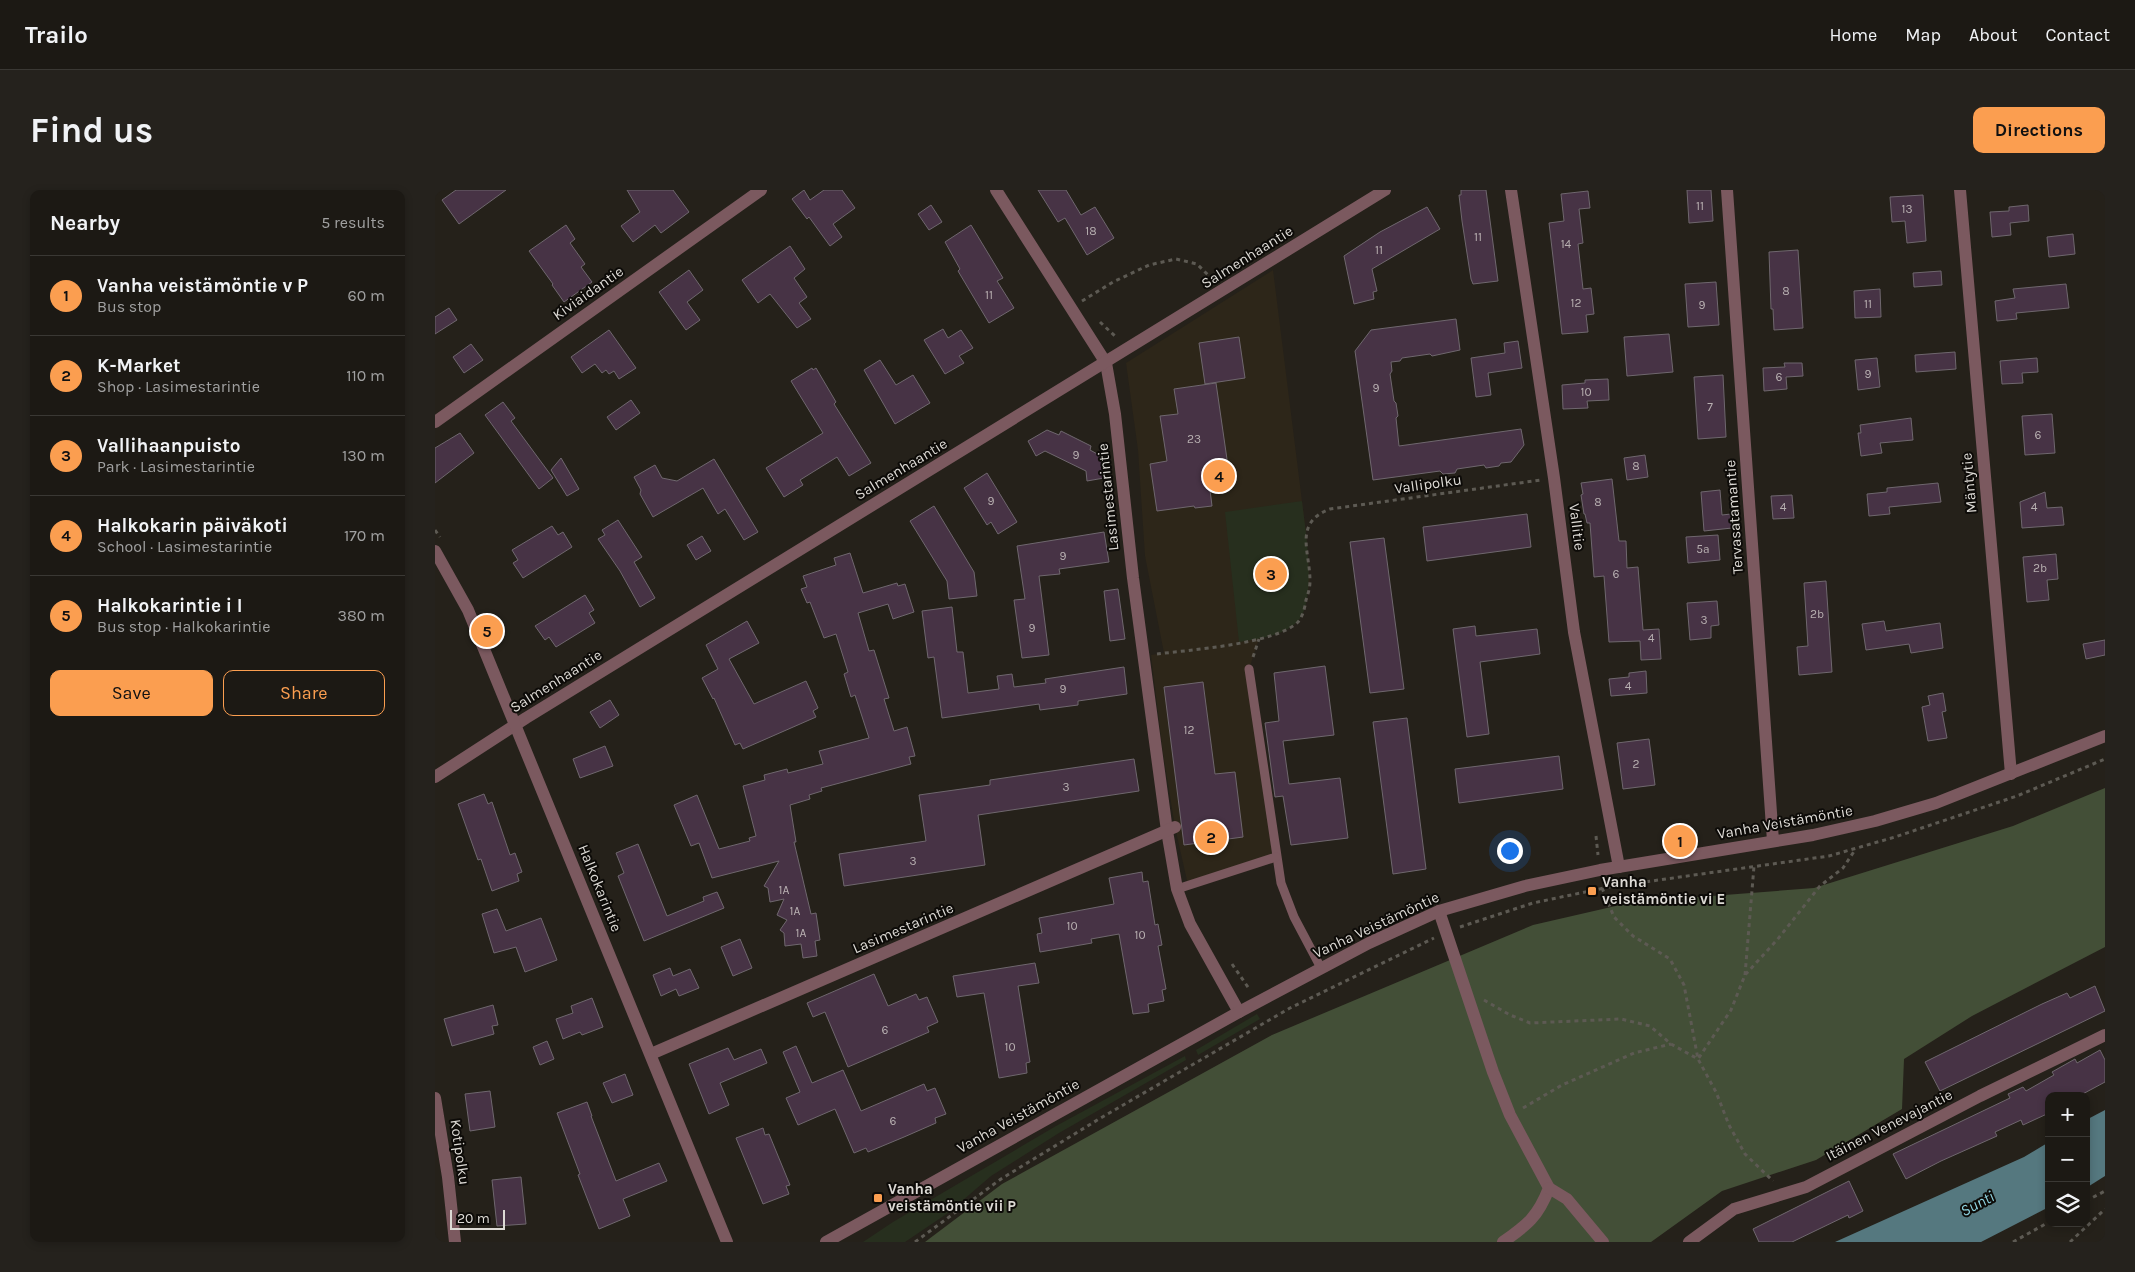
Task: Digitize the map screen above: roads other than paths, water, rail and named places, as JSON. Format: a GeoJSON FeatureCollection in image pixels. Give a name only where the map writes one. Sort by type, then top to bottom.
{"type":"FeatureCollection","features":[{"type":"Feature","properties":{"kind":"street","name":"Kiviaidantie"},"geometry":{"type":"LineString","coordinates":[[435,422],[761,190]]}},
{"type":"Feature","properties":{"kind":"street","name":"Lasimestarintie"},"geometry":{"type":"LineString","coordinates":[[996,190],[1105,363],[1115,414],[1133,578],[1171,829],[1177,889],[1190,924],[1239,1012]]}},
{"type":"Feature","properties":{"kind":"street","name":"Salmenhaantie"},"geometry":{"type":"LineString","coordinates":[[435,777],[543,707],[1385,190]]}},
{"type":"Feature","properties":{"kind":"street","name":"Vallitie"},"geometry":{"type":"LineString","coordinates":[[1511,190],[1554,478],[1574,632],[1619,867]]}},
{"type":"Feature","properties":{"kind":"street","name":"Tervasatamantie"},"geometry":{"type":"LineString","coordinates":[[1727,190],[1773,842]]}},
{"type":"Feature","properties":{"kind":"street","name":"Mäntytie"},"geometry":{"type":"LineString","coordinates":[[1960,190],[2011,774]]}},
{"type":"Feature","properties":{"kind":"street","name":"Halkokarintie"},"geometry":{"type":"LineString","coordinates":[[435,551],[468,610],[727,1242]]}},
{"type":"Feature","properties":{"kind":"street","name":"Vanha Veistämöntie"},"geometry":{"type":"LineString","coordinates":[[826,1242],[1239,1012],[1369,943],[1439,911],[1525,886],[1619,867],[1773,842],[1875,821],[1936,803],[2105,736]]}},
{"type":"Feature","properties":{"kind":"street","name":"Lasimestarintie"},"geometry":{"type":"LineString","coordinates":[[651,1054],[1171,829]]}},
{"type":"Feature","properties":{"kind":"street"},"geometry":{"type":"LineString","coordinates":[[1439,911],[1493,1072],[1510,1115],[1549,1188],[1567,1199],[1603,1242]]}},
{"type":"Feature","properties":{"kind":"street","name":"Itäinen Venevajantie"},"geometry":{"type":"LineString","coordinates":[[1689,1242],[1734,1209],[1806,1186],[1980,1096],[2105,1035]]}},
{"type":"Feature","properties":{"kind":"street","name":"Kotipolku"},"geometry":{"type":"LineString","coordinates":[[435,1098],[448,1177],[455,1242]]}},
{"type":"Feature","properties":{"kind":"street"},"geometry":{"type":"LineString","coordinates":[[1503,1242],[1531,1222],[1544,1201],[1549,1188]]}},
{"type":"Feature","properties":{"kind":"lane"},"geometry":{"type":"LineString","coordinates":[[1249,670],[1281,883],[1294,918],[1321,968]]}},
{"type":"Feature","properties":{"kind":"lane"},"geometry":{"type":"LineString","coordinates":[[1177,889],[1276,857]]}},
{"type":"Feature","properties":{"kind":"water"},"geometry":{"type":"Polygon","coordinates":[[[2105,1110],[2105,1176],[2090,1185],[2090,1137],[2090,1118],[2105,1110]]]}},
{"type":"Feature","properties":{"kind":"water","name":"Sunti"},"geometry":{"type":"Polygon","coordinates":[[[2045,1144],[2045,1209],[1981,1242],[1835,1242],[2024,1157],[2045,1144]]]}},
{"type":"Feature","properties":{"kind":"place","name":"Halkokarin päiväkoti"},"geometry":{"type":"Point","coordinates":[1219,476]}},
{"type":"Feature","properties":{"kind":"place","name":"Vallihaanpuisto"},"geometry":{"type":"Point","coordinates":[1271,574]}},
{"type":"Feature","properties":{"kind":"place","name":"Halkokarintie i I"},"geometry":{"type":"Point","coordinates":[487,631]}},
{"type":"Feature","properties":{"kind":"place","name":"K-Market"},"geometry":{"type":"Point","coordinates":[1211,837]}},
{"type":"Feature","properties":{"kind":"place","name":"Vanha veistämöntie v P"},"geometry":{"type":"Point","coordinates":[1680,841]}},
{"type":"Feature","properties":{"kind":"place","name":"Vanha veistämöntie vi E"},"geometry":{"type":"Point","coordinates":[1592,891]}},
{"type":"Feature","properties":{"kind":"place","name":"Vanha veistämöntie vii P"},"geometry":{"type":"Point","coordinates":[878,1198]}}]}
